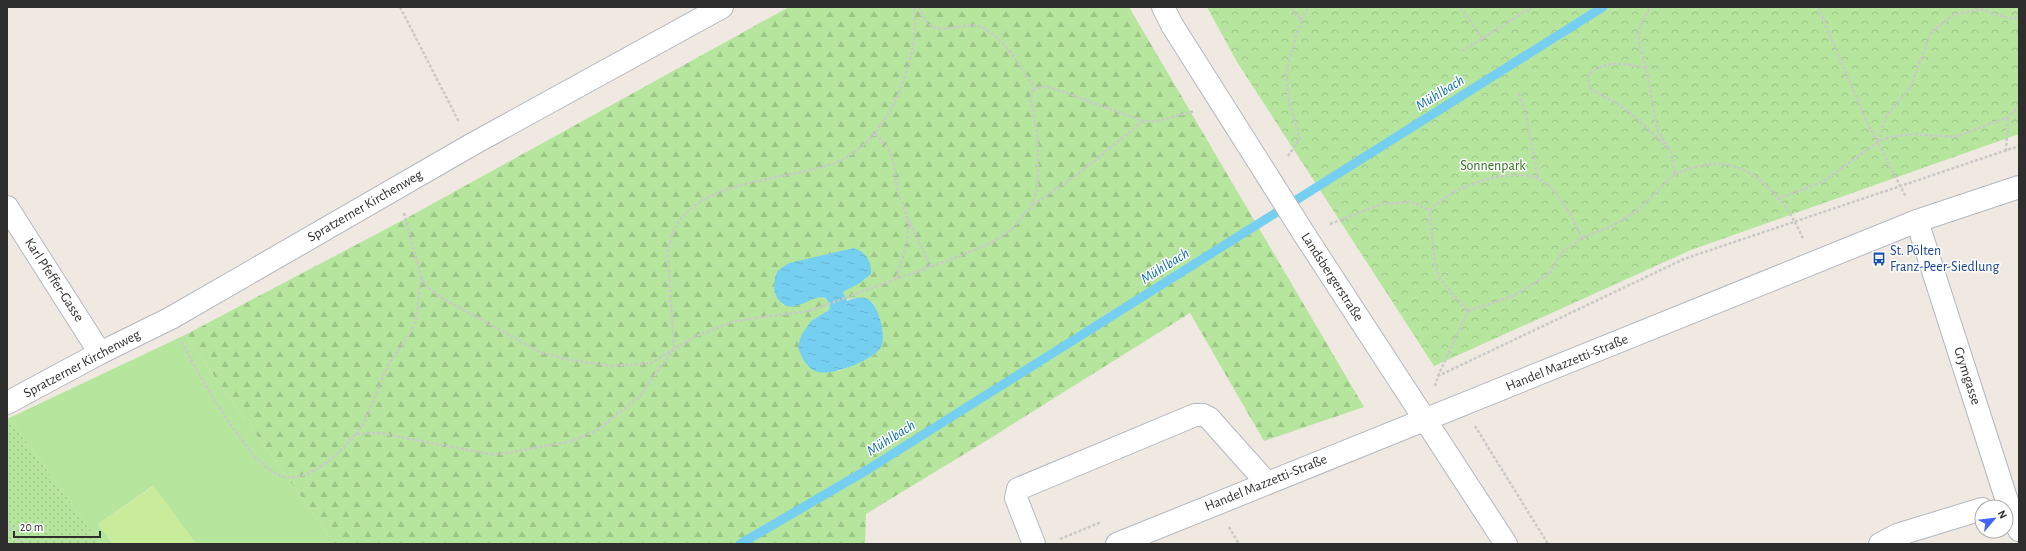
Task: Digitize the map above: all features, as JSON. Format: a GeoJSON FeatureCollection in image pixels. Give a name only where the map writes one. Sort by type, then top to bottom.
{"type":"FeatureCollection","features":[{"type":"Feature","properties":{"kind":"street","name":"Spratzerner Kirchenweg"},"geometry":{"type":"LineString","coordinates":[[7,403],[100,353],[170,318],[471,145],[722,7]]}},
{"type":"Feature","properties":{"kind":"street","name":"Landsbergerstraße"},"geometry":{"type":"LineString","coordinates":[[1163,7],[1172,25],[1268,178],[1506,544]]}},
{"type":"Feature","properties":{"kind":"street","name":"Handel Mazzetti-Straße"},"geometry":{"type":"LineString","coordinates":[[1117,544],[1917,221],[2019,187]]}},
{"type":"Feature","properties":{"kind":"street","name":"Karl Pfeffer-Gasse"},"geometry":{"type":"LineString","coordinates":[[7,207],[100,353]]}},
{"type":"Feature","properties":{"kind":"street","name":"Grymgasse"},"geometry":{"type":"LineString","coordinates":[[1917,221],[1997,499]]}},
{"type":"Feature","properties":{"kind":"street"},"geometry":{"type":"LineString","coordinates":[[1034,544],[1016,498],[1018,489],[1195,415],[1203,415],[1208,418],[1267,483]]}},
{"type":"Feature","properties":{"kind":"street"},"geometry":{"type":"LineString","coordinates":[[1880,544],[1897,535],[1974,511]]}},
{"type":"Feature","properties":{"kind":"path"},"geometry":{"type":"LineString","coordinates":[[400,7],[471,145]]}},
{"type":"Feature","properties":{"kind":"path"},"geometry":{"type":"LineString","coordinates":[[356,434],[378,433],[495,456],[573,441],[597,430],[639,397],[674,350],[669,242],[673,232],[685,213],[691,207],[716,194],[840,160],[860,147],[875,134],[895,104],[907,68],[916,34],[914,7]]}},
{"type":"Feature","properties":{"kind":"path"},"geometry":{"type":"LineString","coordinates":[[919,7],[931,26],[941,30],[969,25],[987,30],[998,38],[1016,60],[1035,89]]}},
{"type":"Feature","properties":{"kind":"path"},"geometry":{"type":"LineString","coordinates":[[1290,7],[1301,20]]}},
{"type":"Feature","properties":{"kind":"path"},"geometry":{"type":"LineString","coordinates":[[1288,156],[1300,139],[1287,93],[1286,68],[1301,20],[1309,7]]}},
{"type":"Feature","properties":{"kind":"path"},"geometry":{"type":"LineString","coordinates":[[1461,7],[1482,38]]}},
{"type":"Feature","properties":{"kind":"path"},"geometry":{"type":"LineString","coordinates":[[1462,51],[1532,7]]}},
{"type":"Feature","properties":{"kind":"path"},"geometry":{"type":"LineString","coordinates":[[1650,7],[1640,29],[1639,44],[1647,69],[1658,129],[1671,151],[1675,174]]}},
{"type":"Feature","properties":{"kind":"path"},"geometry":{"type":"LineString","coordinates":[[1818,7],[1867,122],[1901,186]]}},
{"type":"Feature","properties":{"kind":"path"},"geometry":{"type":"LineString","coordinates":[[1878,142],[1886,116],[1911,86],[1932,32],[1953,15],[1980,9],[2007,18],[2019,18]]}},
{"type":"Feature","properties":{"kind":"path"},"geometry":{"type":"LineString","coordinates":[[1647,69],[1629,65],[1608,64],[1594,69],[1588,76],[1589,87],[1597,94],[1614,101],[1630,113],[1671,151]]}},
{"type":"Feature","properties":{"kind":"path"},"geometry":{"type":"LineString","coordinates":[[1032,206],[1038,184],[1038,141],[1031,99],[1032,92],[1035,89],[1042,86],[1050,87],[1143,121],[1154,122],[1221,103]]}},
{"type":"Feature","properties":{"kind":"path"},"geometry":{"type":"LineString","coordinates":[[1519,94],[1524,109],[1538,179]]}},
{"type":"Feature","properties":{"kind":"path"},"geometry":{"type":"LineString","coordinates":[[1777,199],[1822,182],[1878,142],[1890,137],[1914,134],[1955,137],[2008,117],[2019,107]]}},
{"type":"Feature","properties":{"kind":"path"},"geometry":{"type":"LineString","coordinates":[[2006,151],[2008,117]]}},
{"type":"Feature","properties":{"kind":"path"},"geometry":{"type":"LineString","coordinates":[[399,186],[405,219],[421,277],[427,287],[440,297],[542,353],[566,359],[612,366],[651,363],[696,336],[726,323],[809,311],[848,295],[931,267],[993,242],[1011,230],[1032,206],[1078,174],[1143,121]]}},
{"type":"Feature","properties":{"kind":"path"},"geometry":{"type":"LineString","coordinates":[[875,134],[885,142],[892,155],[898,192],[907,217],[931,267]]}},
{"type":"Feature","properties":{"kind":"path"},"geometry":{"type":"LineString","coordinates":[[1438,376],[1684,259],[2019,146]]}},
{"type":"Feature","properties":{"kind":"path"},"geometry":{"type":"LineString","coordinates":[[1425,419],[1438,376],[1468,311],[1513,296],[1549,274],[1561,253],[1582,238],[1612,226],[1638,210],[1675,174],[1696,166],[1717,164],[1738,168],[1757,177],[1796,222],[1813,263]]}},
{"type":"Feature","properties":{"kind":"path"},"geometry":{"type":"LineString","coordinates":[[1468,311],[1440,279],[1435,264],[1430,211],[1434,206],[1460,189],[1493,176],[1522,176],[1538,179],[1557,195],[1572,216],[1582,238]]}},
{"type":"Feature","properties":{"kind":"path"},"geometry":{"type":"LineString","coordinates":[[1330,224],[1382,204],[1412,202],[1430,211]]}},
{"type":"Feature","properties":{"kind":"path"},"geometry":{"type":"LineString","coordinates":[[896,279],[905,252],[908,227],[907,217]]}},
{"type":"Feature","properties":{"kind":"path"},"geometry":{"type":"LineString","coordinates":[[170,318],[192,361],[228,420],[251,452],[266,467],[276,474],[286,477],[297,476],[315,470],[329,460],[356,434],[364,424],[388,365],[412,330],[416,320],[421,277]]}},
{"type":"Feature","properties":{"kind":"path"},"geometry":{"type":"LineString","coordinates":[[1462,406],[1548,544]]}},
{"type":"Feature","properties":{"kind":"path"},"geometry":{"type":"LineString","coordinates":[[7,523],[22,544]]}},
{"type":"Feature","properties":{"kind":"green space"},"geometry":{"type":"Polygon","coordinates":[[[789,7],[1129,7],[1364,407],[1264,441],[1190,313],[866,514],[865,544],[335,544],[185,335],[405,219],[789,7]],[[867,278],[775,294],[783,305],[821,297],[826,298],[830,306],[829,310],[818,317],[798,347],[809,367],[839,371],[872,356],[881,347],[881,323],[873,303],[855,298],[845,300],[843,292],[867,278]]]}},
{"type":"Feature","properties":{"kind":"green space","name":"Sonnenpark"},"geometry":{"type":"Polygon","coordinates":[[[1207,7],[2019,7],[2019,134],[1691,250],[1434,366],[1237,62],[1207,7]]]}},
{"type":"Feature","properties":{"kind":"green space"},"geometry":{"type":"Polygon","coordinates":[[[185,335],[335,544],[196,544],[153,486],[98,524],[113,544],[101,544],[9,418],[185,335]]]}},
{"type":"Feature","properties":{"kind":"green space"},"geometry":{"type":"Polygon","coordinates":[[[9,418],[101,544],[7,544],[7,419],[9,418]]]}},
{"type":"Feature","properties":{"kind":"green space"},"geometry":{"type":"Polygon","coordinates":[[[154,486],[196,544],[113,544],[98,524],[154,486]]]}},
{"type":"Feature","properties":{"kind":"water"},"geometry":{"type":"Polygon","coordinates":[[[854,248],[862,252],[867,258],[870,265],[871,274],[860,283],[843,292],[847,301],[856,298],[865,298],[874,305],[882,327],[883,342],[877,352],[861,362],[830,372],[822,373],[815,371],[806,364],[798,347],[801,336],[811,321],[829,310],[830,306],[826,298],[820,297],[796,306],[790,307],[784,304],[776,296],[774,284],[776,275],[780,269],[789,263],[854,248]]]}},
{"type":"Feature","properties":{"kind":"waterway","name":"Mühlbach"},"geometry":{"type":"LineString","coordinates":[[740,544],[867,470],[1603,7]]}},
{"type":"Feature","properties":{"kind":"place","name":"St. Pölten Franz-Peer-Siedlung"},"geometry":{"type":"Point","coordinates":[1879,259]}}]}
